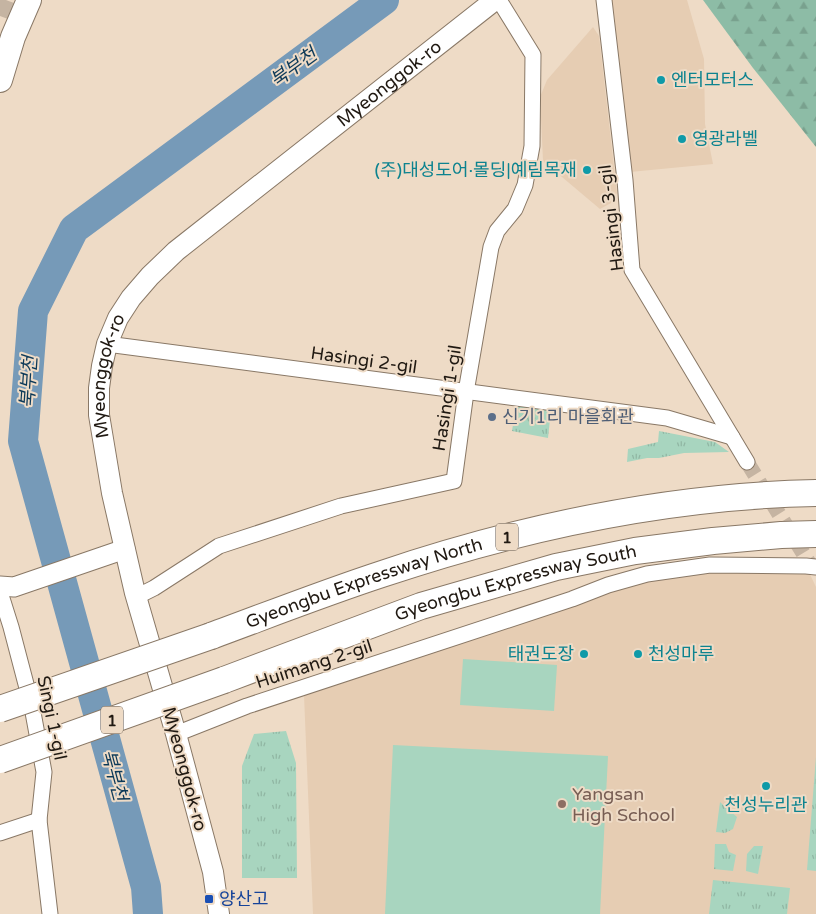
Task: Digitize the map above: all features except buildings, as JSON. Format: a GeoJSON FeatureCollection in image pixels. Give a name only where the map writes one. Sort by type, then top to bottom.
{"type":"FeatureCollection","features":[{"type":"Feature","properties":{"kind":"highway"},"geometry":{"type":"LineString","coordinates":[[0,80],[13,38],[29,0]]}},
{"type":"Feature","properties":{"kind":"highway","name":"Gyeongbu Expressway North"},"geometry":{"type":"LineString","coordinates":[[0,709],[211,636],[381,574],[455,551],[570,522],[636,510],[725,498],[816,493]]}},
{"type":"Feature","properties":{"kind":"highway","name":"Gyeongbu Expressway South"},"geometry":{"type":"LineString","coordinates":[[0,760],[224,680],[421,606],[556,567],[635,551],[712,541],[816,534]]}},
{"type":"Feature","properties":{"kind":"main road","name":"Myeonggok-ro"},"geometry":{"type":"LineString","coordinates":[[219,914],[212,872],[176,734],[136,597],[112,493],[99,415],[99,388],[108,344],[118,318],[131,298],[176,251],[494,0]]}},
{"type":"Feature","properties":{"kind":"street","name":"Hasingi 1-gil"},"geometry":{"type":"LineString","coordinates":[[136,597],[154,588],[219,546],[341,506],[454,481],[466,392],[491,247],[497,230],[514,208],[525,185],[532,146],[533,55],[499,0]]}},
{"type":"Feature","properties":{"kind":"street","name":"Hasingi 3-gil"},"geometry":{"type":"LineString","coordinates":[[604,0],[625,180],[632,270],[747,462]]}},
{"type":"Feature","properties":{"kind":"street","name":"Hasingi 2-gil"},"geometry":{"type":"LineString","coordinates":[[108,344],[667,418],[732,437]]}},
{"type":"Feature","properties":{"kind":"street"},"geometry":{"type":"LineString","coordinates":[[5,589],[125,549]]}},
{"type":"Feature","properties":{"kind":"street","name":"Huimang 2-gil"},"geometry":{"type":"LineString","coordinates":[[176,734],[247,706],[572,599],[608,585],[647,574],[710,565],[814,570]]}},
{"type":"Feature","properties":{"kind":"street","name":"Singi 1-gil"},"geometry":{"type":"LineString","coordinates":[[5,589],[11,627],[32,707],[44,772],[39,820],[50,914]]}},
{"type":"Feature","properties":{"kind":"street"},"geometry":{"type":"LineString","coordinates":[[0,833],[39,820]]}},
{"type":"Feature","properties":{"kind":"shaded area"},"geometry":{"type":"Polygon","coordinates":[[[612,0],[687,0],[704,59],[705,124],[713,164],[630,172],[612,0]]]}},
{"type":"Feature","properties":{"kind":"shaded area"},"geometry":{"type":"Polygon","coordinates":[[[593,27],[599,36],[617,193],[611,203],[600,209],[543,161],[540,97],[547,80],[593,27]]]}},
{"type":"Feature","properties":{"kind":"shaded area","name":"Yangsan High School"},"geometry":{"type":"Polygon","coordinates":[[[806,566],[816,587],[816,914],[313,914],[304,695],[640,581],[702,571],[806,566]]]}},
{"type":"Feature","properties":{"kind":"green space"},"geometry":{"type":"Polygon","coordinates":[[[703,0],[816,0],[816,147],[753,68],[703,0]]]}},
{"type":"Feature","properties":{"kind":"green space"},"geometry":{"type":"Polygon","coordinates":[[[516,405],[551,410],[548,438],[512,431],[516,405]]]}},
{"type":"Feature","properties":{"kind":"green space"},"geometry":{"type":"Polygon","coordinates":[[[659,431],[715,442],[729,452],[684,453],[627,462],[628,449],[658,442],[659,431]]]}},
{"type":"Feature","properties":{"kind":"green space"},"geometry":{"type":"Polygon","coordinates":[[[463,659],[557,665],[554,711],[460,705],[463,659]]]}},
{"type":"Feature","properties":{"kind":"green space"},"geometry":{"type":"Polygon","coordinates":[[[286,731],[296,763],[297,878],[242,878],[242,766],[254,734],[286,731]]]}},
{"type":"Feature","properties":{"kind":"green space"},"geometry":{"type":"Polygon","coordinates":[[[393,745],[608,756],[600,914],[385,914],[393,745]]]}},
{"type":"Feature","properties":{"kind":"green space"},"geometry":{"type":"Polygon","coordinates":[[[816,757],[816,871],[807,870],[816,757]]]}},
{"type":"Feature","properties":{"kind":"green space"},"geometry":{"type":"Polygon","coordinates":[[[720,802],[737,817],[733,829],[725,833],[716,832],[720,802]]]}},
{"type":"Feature","properties":{"kind":"green space"},"geometry":{"type":"Polygon","coordinates":[[[715,844],[726,844],[729,852],[736,855],[733,871],[714,869],[715,844]]]}},
{"type":"Feature","properties":{"kind":"green space"},"geometry":{"type":"Polygon","coordinates":[[[754,846],[763,846],[758,874],[746,871],[747,854],[754,846]]]}},
{"type":"Feature","properties":{"kind":"green space"},"geometry":{"type":"Polygon","coordinates":[[[713,880],[790,888],[787,914],[709,914],[713,880]]]}},
{"type":"Feature","properties":{"kind":"waterway","name":"북부천"},"geometry":{"type":"LineString","coordinates":[[148,914],[146,887],[23,441],[33,311],[74,229],[384,0]]}},
{"type":"Feature","properties":{"kind":"tunnel"},"geometry":{"type":"LineString","coordinates":[[0,16],[6,0]]}},
{"type":"Feature","properties":{"kind":"tunnel"},"geometry":{"type":"LineString","coordinates":[[747,462],[811,566]]}},
{"type":"Feature","properties":{"kind":"place","name":"엔터모터스"},"geometry":{"type":"Point","coordinates":[661,80]}},
{"type":"Feature","properties":{"kind":"place","name":"영광라벨"},"geometry":{"type":"Point","coordinates":[682,139]}},
{"type":"Feature","properties":{"kind":"place","name":"(주)대성도어·몰딩|예림목재"},"geometry":{"type":"Point","coordinates":[587,170]}},
{"type":"Feature","properties":{"kind":"place","name":"신기1리 마을회관"},"geometry":{"type":"Point","coordinates":[492,417]}},
{"type":"Feature","properties":{"kind":"place","name":"태권도장"},"geometry":{"type":"Point","coordinates":[584,654]}},
{"type":"Feature","properties":{"kind":"place","name":"천성마루"},"geometry":{"type":"Point","coordinates":[638,654]}},
{"type":"Feature","properties":{"kind":"place","name":"천성누리관"},"geometry":{"type":"Point","coordinates":[766,786]}},
{"type":"Feature","properties":{"kind":"place","name":"Yangsan High School"},"geometry":{"type":"Point","coordinates":[562,804]}},
{"type":"Feature","properties":{"kind":"place","name":"양산고"},"geometry":{"type":"Point","coordinates":[209,899]}}]}
